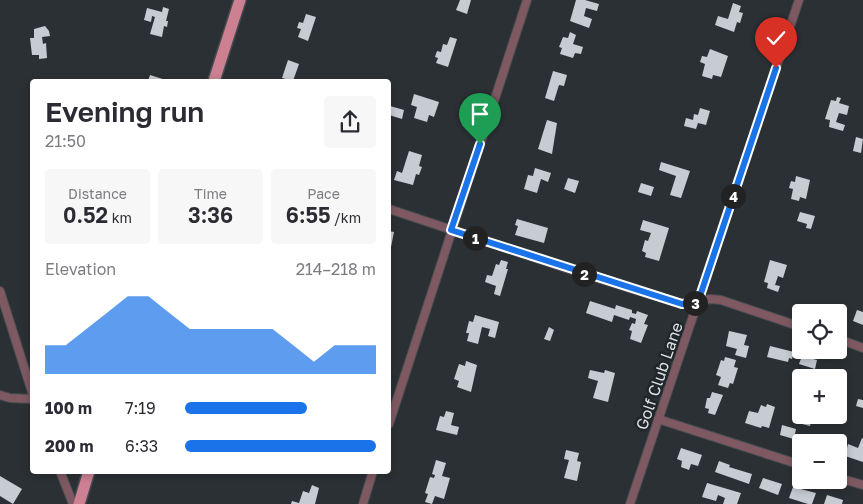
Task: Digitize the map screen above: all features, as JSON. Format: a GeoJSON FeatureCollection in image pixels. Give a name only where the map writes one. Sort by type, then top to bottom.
{"type":"FeatureCollection","features":[{"type":"Feature","properties":{"kind":"main road"},"geometry":{"type":"LineString","coordinates":[[215,79],[240,0]]}},
{"type":"Feature","properties":{"kind":"main road"},"geometry":{"type":"LineString","coordinates":[[79,504],[88,474]]}},
{"type":"Feature","properties":{"kind":"street"},"geometry":{"type":"LineString","coordinates":[[391,418],[527,0]]}},
{"type":"Feature","properties":{"kind":"street","name":"Golf Club Lane"},"geometry":{"type":"LineString","coordinates":[[630,504],[799,0]]}},
{"type":"Feature","properties":{"kind":"street"},"geometry":{"type":"LineString","coordinates":[[391,210],[682,304],[710,299],[721,300],[792,324]]}},
{"type":"Feature","properties":{"kind":"street"},"geometry":{"type":"LineString","coordinates":[[0,291],[30,386]]}},
{"type":"Feature","properties":{"kind":"street"},"geometry":{"type":"LineString","coordinates":[[847,342],[863,348]]}},
{"type":"Feature","properties":{"kind":"street"},"geometry":{"type":"LineString","coordinates":[[0,395],[10,398],[30,399]]}},
{"type":"Feature","properties":{"kind":"street"},"geometry":{"type":"LineString","coordinates":[[658,419],[792,463]]}},
{"type":"Feature","properties":{"kind":"street"},"geometry":{"type":"LineString","coordinates":[[61,474],[73,504]]}},
{"type":"Feature","properties":{"kind":"street"},"geometry":{"type":"LineString","coordinates":[[363,504],[372,474]]}},
{"type":"Feature","properties":{"kind":"street"},"geometry":{"type":"LineString","coordinates":[[847,481],[863,486]]}},
{"type":"Feature","properties":{"kind":"building"},"geometry":{"type":"Polygon","coordinates":[[[460,0],[471,0],[467,14],[456,10],[460,0]]]}},
{"type":"Feature","properties":{"kind":"building"},"geometry":{"type":"Polygon","coordinates":[[[576,0],[585,0],[599,4],[597,11],[586,8],[584,16],[592,19],[589,28],[570,21],[576,0]]]}},
{"type":"Feature","properties":{"kind":"building"},"geometry":{"type":"Polygon","coordinates":[[[733,3],[741,6],[739,12],[743,13],[740,23],[737,22],[734,32],[715,25],[718,16],[728,19],[733,3]]]}},
{"type":"Feature","properties":{"kind":"building"},"geometry":{"type":"Polygon","coordinates":[[[163,7],[169,9],[166,21],[168,21],[167,27],[164,26],[162,37],[150,34],[155,17],[152,16],[151,22],[144,20],[147,8],[162,12],[163,7]]]}},
{"type":"Feature","properties":{"kind":"building"},"geometry":{"type":"Polygon","coordinates":[[[306,14],[316,17],[308,41],[298,37],[301,29],[297,28],[299,22],[303,23],[306,14]]]}},
{"type":"Feature","properties":{"kind":"building"},"geometry":{"type":"Polygon","coordinates":[[[45,26],[50,36],[42,37],[43,44],[46,43],[47,58],[39,59],[39,55],[32,55],[30,38],[34,38],[34,29],[45,26]]]}},
{"type":"Feature","properties":{"kind":"building"},"geometry":{"type":"Polygon","coordinates":[[[570,32],[576,35],[573,44],[583,47],[581,54],[575,53],[573,58],[560,54],[562,48],[559,47],[563,37],[568,38],[570,32]]]}},
{"type":"Feature","properties":{"kind":"building"},"geometry":{"type":"Polygon","coordinates":[[[450,37],[457,39],[448,67],[436,63],[438,58],[435,57],[437,51],[441,52],[443,44],[447,45],[450,37]]]}},
{"type":"Feature","properties":{"kind":"building"},"geometry":{"type":"Polygon","coordinates":[[[710,49],[728,56],[721,77],[713,75],[712,79],[702,76],[705,64],[700,62],[702,56],[707,57],[710,49]]]}},
{"type":"Feature","properties":{"kind":"building"},"geometry":{"type":"Polygon","coordinates":[[[288,60],[299,64],[294,79],[282,78],[288,60]]]}},
{"type":"Feature","properties":{"kind":"building"},"geometry":{"type":"Polygon","coordinates":[[[553,71],[567,75],[564,86],[559,85],[554,101],[545,98],[553,71]]]}},
{"type":"Feature","properties":{"kind":"building"},"geometry":{"type":"Polygon","coordinates":[[[150,75],[163,79],[149,79],[150,75]]]}},
{"type":"Feature","properties":{"kind":"building"},"geometry":{"type":"Polygon","coordinates":[[[414,94],[439,102],[434,117],[429,115],[427,122],[414,118],[417,107],[411,105],[414,94]]]}},
{"type":"Feature","properties":{"kind":"building"},"geometry":{"type":"Polygon","coordinates":[[[837,97],[841,98],[839,103],[849,106],[847,115],[839,113],[836,122],[845,125],[843,131],[829,127],[830,120],[825,119],[831,100],[836,101],[837,97]]]}},
{"type":"Feature","properties":{"kind":"building"},"geometry":{"type":"Polygon","coordinates":[[[391,106],[404,110],[402,119],[391,116],[391,106]]]}},
{"type":"Feature","properties":{"kind":"building"},"geometry":{"type":"Polygon","coordinates":[[[700,108],[710,111],[706,125],[698,123],[696,129],[684,126],[686,118],[693,120],[694,114],[698,115],[700,108]]]}},
{"type":"Feature","properties":{"kind":"building"},"geometry":{"type":"Polygon","coordinates":[[[547,120],[557,123],[552,154],[538,149],[547,120]]]}},
{"type":"Feature","properties":{"kind":"building"},"geometry":{"type":"Polygon","coordinates":[[[856,137],[863,139],[861,153],[853,151],[856,137]]]}},
{"type":"Feature","properties":{"kind":"building"},"geometry":{"type":"Polygon","coordinates":[[[409,151],[422,155],[419,166],[422,167],[419,175],[416,174],[413,185],[394,180],[397,171],[402,173],[409,151]]]}},
{"type":"Feature","properties":{"kind":"building"},"geometry":{"type":"Polygon","coordinates":[[[661,162],[690,171],[681,198],[670,195],[676,176],[659,170],[661,162]]]}},
{"type":"Feature","properties":{"kind":"building"},"geometry":{"type":"Polygon","coordinates":[[[535,168],[551,173],[548,182],[541,179],[537,193],[524,189],[528,175],[533,176],[535,168]]]}},
{"type":"Feature","properties":{"kind":"building"},"geometry":{"type":"Polygon","coordinates":[[[796,176],[810,180],[806,199],[800,197],[799,201],[791,199],[793,189],[789,188],[791,181],[795,182],[796,176]]]}},
{"type":"Feature","properties":{"kind":"building"},"geometry":{"type":"Polygon","coordinates":[[[568,178],[579,181],[575,193],[564,189],[568,178]]]}},
{"type":"Feature","properties":{"kind":"building"},"geometry":{"type":"Polygon","coordinates":[[[641,183],[654,187],[651,196],[638,192],[641,183]]]}},
{"type":"Feature","properties":{"kind":"building"},"geometry":{"type":"Polygon","coordinates":[[[800,212],[815,216],[811,229],[806,228],[807,224],[797,221],[800,212]]]}},
{"type":"Feature","properties":{"kind":"building"},"geometry":{"type":"Polygon","coordinates":[[[517,219],[548,228],[544,243],[515,235],[518,226],[515,225],[517,219]]]}},
{"type":"Feature","properties":{"kind":"building"},"geometry":{"type":"Polygon","coordinates":[[[643,220],[669,228],[659,261],[645,257],[646,253],[642,251],[645,240],[648,241],[651,233],[640,230],[643,220]]]}},
{"type":"Feature","properties":{"kind":"building"},"geometry":{"type":"Polygon","coordinates":[[[391,231],[394,232],[391,247],[391,231]]]}},
{"type":"Feature","properties":{"kind":"building"},"geometry":{"type":"Polygon","coordinates":[[[501,260],[508,262],[506,269],[508,269],[500,296],[494,294],[496,286],[485,282],[487,275],[492,276],[496,264],[499,265],[501,260]]]}},
{"type":"Feature","properties":{"kind":"building"},"geometry":{"type":"Polygon","coordinates":[[[770,260],[787,265],[783,278],[778,276],[775,285],[780,286],[778,292],[767,288],[768,283],[764,282],[770,260]]]}},
{"type":"Feature","properties":{"kind":"building"},"geometry":{"type":"Polygon","coordinates":[[[590,301],[615,309],[616,305],[632,310],[632,313],[636,314],[637,311],[648,315],[644,324],[648,325],[641,343],[630,339],[632,331],[629,330],[632,323],[635,324],[636,319],[630,317],[629,320],[614,315],[612,322],[586,313],[590,301]]]}},
{"type":"Feature","properties":{"kind":"building"},"geometry":{"type":"Polygon","coordinates":[[[857,310],[863,312],[863,325],[853,321],[857,310]]]}},
{"type":"Feature","properties":{"kind":"building"},"geometry":{"type":"Polygon","coordinates":[[[475,315],[499,322],[495,338],[488,336],[490,329],[482,327],[478,344],[467,341],[469,333],[466,333],[469,321],[473,322],[475,315]]]}},
{"type":"Feature","properties":{"kind":"building"},"geometry":{"type":"Polygon","coordinates":[[[549,327],[554,330],[550,341],[544,339],[549,327]]]}},
{"type":"Feature","properties":{"kind":"building"},"geometry":{"type":"Polygon","coordinates":[[[729,331],[747,335],[744,345],[749,346],[746,358],[735,355],[737,349],[726,346],[729,331]]]}},
{"type":"Feature","properties":{"kind":"building"},"geometry":{"type":"Polygon","coordinates":[[[770,346],[792,352],[792,359],[789,358],[788,362],[767,357],[770,346]]]}},
{"type":"Feature","properties":{"kind":"building"},"geometry":{"type":"Polygon","coordinates":[[[725,357],[736,360],[734,367],[738,368],[733,384],[730,383],[728,388],[718,385],[721,377],[716,375],[721,360],[724,361],[725,357]]]}},
{"type":"Feature","properties":{"kind":"building"},"geometry":{"type":"Polygon","coordinates":[[[801,359],[817,360],[815,369],[799,364],[801,359]]]}},
{"type":"Feature","properties":{"kind":"building"},"geometry":{"type":"Polygon","coordinates":[[[466,361],[477,365],[471,392],[457,387],[459,381],[454,379],[459,364],[465,366],[466,361]]]}},
{"type":"Feature","properties":{"kind":"building"},"geometry":{"type":"Polygon","coordinates":[[[590,370],[604,373],[605,370],[615,373],[608,402],[593,398],[598,381],[588,378],[590,370]]]}},
{"type":"Feature","properties":{"kind":"building"},"geometry":{"type":"Polygon","coordinates":[[[712,392],[723,395],[715,415],[708,413],[709,409],[705,408],[707,398],[710,398],[712,392]]]}},
{"type":"Feature","properties":{"kind":"building"},"geometry":{"type":"Polygon","coordinates":[[[858,399],[863,400],[863,408],[856,406],[858,399]]]}},
{"type":"Feature","properties":{"kind":"building"},"geometry":{"type":"Polygon","coordinates":[[[767,404],[775,407],[769,428],[762,426],[761,428],[745,423],[749,411],[758,413],[761,405],[766,407],[767,404]]]}},
{"type":"Feature","properties":{"kind":"building"},"geometry":{"type":"Polygon","coordinates":[[[446,411],[454,413],[451,425],[459,427],[457,435],[436,430],[440,416],[444,417],[446,411]]]}},
{"type":"Feature","properties":{"kind":"building"},"geometry":{"type":"Polygon","coordinates":[[[782,425],[796,429],[795,434],[792,434],[792,439],[780,435],[782,425]]]}},
{"type":"Feature","properties":{"kind":"building"},"geometry":{"type":"Polygon","coordinates":[[[862,438],[863,462],[847,457],[848,444],[858,448],[862,438]]]}},
{"type":"Feature","properties":{"kind":"building"},"geometry":{"type":"Polygon","coordinates":[[[681,448],[702,455],[698,466],[691,464],[689,470],[681,467],[682,461],[677,459],[681,448]]]}},
{"type":"Feature","properties":{"kind":"building"},"geometry":{"type":"Polygon","coordinates":[[[566,450],[579,453],[577,461],[581,462],[577,481],[564,478],[569,460],[564,459],[566,450]]]}},
{"type":"Feature","properties":{"kind":"building"},"geometry":{"type":"Polygon","coordinates":[[[436,460],[446,463],[442,476],[450,478],[444,499],[435,496],[432,504],[425,502],[428,494],[425,493],[430,477],[434,478],[435,475],[432,474],[436,460]]]}},
{"type":"Feature","properties":{"kind":"building"},"geometry":{"type":"Polygon","coordinates":[[[719,461],[730,465],[729,467],[752,474],[749,484],[715,472],[719,461]]]}},
{"type":"Feature","properties":{"kind":"building"},"geometry":{"type":"Polygon","coordinates":[[[0,476],[22,489],[13,504],[0,496],[0,476]]]}},
{"type":"Feature","properties":{"kind":"building"},"geometry":{"type":"Polygon","coordinates":[[[763,478],[782,484],[778,495],[759,488],[763,478]]]}},
{"type":"Feature","properties":{"kind":"building"},"geometry":{"type":"Polygon","coordinates":[[[707,483],[741,493],[737,504],[723,504],[725,498],[718,495],[716,501],[702,497],[707,483]]]}},
{"type":"Feature","properties":{"kind":"building"},"geometry":{"type":"Polygon","coordinates":[[[312,485],[319,488],[315,504],[291,504],[292,501],[299,503],[303,491],[309,493],[312,485]]]}},
{"type":"Feature","properties":{"kind":"building"},"geometry":{"type":"Polygon","coordinates":[[[792,489],[816,493],[812,504],[789,498],[792,489]]]}},
{"type":"Feature","properties":{"kind":"building"},"geometry":{"type":"Polygon","coordinates":[[[827,495],[843,500],[842,504],[824,504],[827,495]]]}},
{"type":"Feature","properties":{"kind":"route"},"geometry":{"type":"LineString","coordinates":[[480,144],[451,230],[578,272],[682,304],[691,304],[698,302],[776,68]]}}]}
